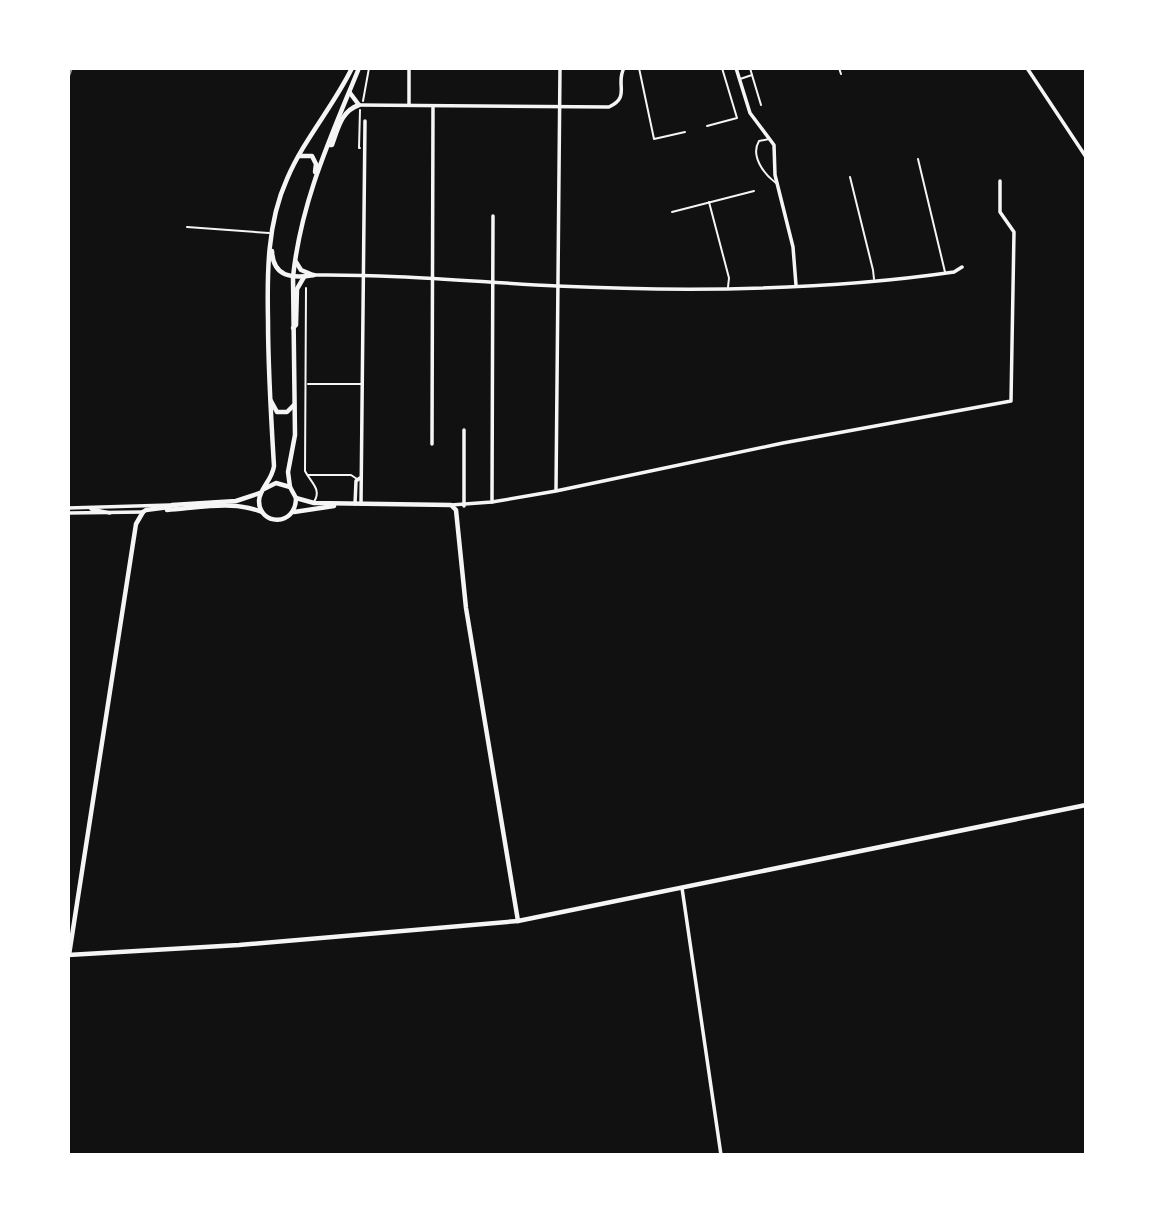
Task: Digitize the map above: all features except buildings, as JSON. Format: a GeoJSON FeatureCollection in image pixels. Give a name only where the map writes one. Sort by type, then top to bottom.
{"type":"FeatureCollection","features":[{"type":"Feature","properties":{"kind":"street"},"geometry":{"type":"LineString","coordinates":[[298,156],[308,155],[316,164],[302,216],[293,277],[295,435],[288,472],[290,487],[296,498],[289,517],[276,520],[270,519],[263,512],[259,502],[263,490],[273,476],[274,466],[268,386],[267,269],[272,233],[285,182],[298,156],[352,68]]}},
{"type":"Feature","properties":{"kind":"street"},"geometry":{"type":"LineString","coordinates":[[312,183],[359,68]]}},
{"type":"Feature","properties":{"kind":"street"},"geometry":{"type":"LineString","coordinates":[[409,68],[409,105]]}},
{"type":"Feature","properties":{"kind":"street"},"geometry":{"type":"LineString","coordinates":[[556,491],[559,68]]}},
{"type":"Feature","properties":{"kind":"street"},"geometry":{"type":"LineString","coordinates":[[329,145],[332,145],[348,111],[360,105],[609,107],[622,95],[621,74],[624,68]]}},
{"type":"Feature","properties":{"kind":"street"},"geometry":{"type":"LineString","coordinates":[[736,68],[750,113],[770,139],[775,152],[775,175],[793,247],[796,285]]}},
{"type":"Feature","properties":{"kind":"street"},"geometry":{"type":"LineString","coordinates":[[1027,68],[1086,157]]}},
{"type":"Feature","properties":{"kind":"street"},"geometry":{"type":"LineString","coordinates":[[350,92],[360,105]]}},
{"type":"Feature","properties":{"kind":"street"},"geometry":{"type":"LineString","coordinates":[[432,444],[433,106]]}},
{"type":"Feature","properties":{"kind":"street"},"geometry":{"type":"LineString","coordinates":[[358,504],[365,121]]}},
{"type":"Feature","properties":{"kind":"street"},"geometry":{"type":"LineString","coordinates":[[296,498],[314,503],[464,506],[556,491],[783,443],[1011,401],[1014,232],[1000,212],[1000,181]]}},
{"type":"Feature","properties":{"kind":"street"},"geometry":{"type":"LineString","coordinates":[[492,502],[493,216]]}},
{"type":"Feature","properties":{"kind":"street"},"geometry":{"type":"LineString","coordinates":[[272,233],[272,260],[276,269],[293,277],[364,274],[558,286],[728,288],[874,281],[954,272],[962,267]]}},
{"type":"Feature","properties":{"kind":"street"},"geometry":{"type":"LineString","coordinates":[[295,259],[301,270],[314,275]]}},
{"type":"Feature","properties":{"kind":"street"},"geometry":{"type":"LineString","coordinates":[[293,328],[296,325],[297,289],[304,277]]}},
{"type":"Feature","properties":{"kind":"street"},"geometry":{"type":"LineString","coordinates":[[268,386],[272,405],[277,412],[287,412],[294,405]]}},
{"type":"Feature","properties":{"kind":"street"},"geometry":{"type":"LineString","coordinates":[[464,430],[464,506]]}},
{"type":"Feature","properties":{"kind":"street"},"geometry":{"type":"LineString","coordinates":[[68,510],[236,502],[278,483],[290,487]]}},
{"type":"Feature","properties":{"kind":"street"},"geometry":{"type":"LineString","coordinates":[[293,512],[345,504]]}},
{"type":"Feature","properties":{"kind":"street"},"geometry":{"type":"LineString","coordinates":[[172,505],[142,512],[136,524],[69,955],[239,945],[518,921],[1086,806]]}},
{"type":"Feature","properties":{"kind":"street"},"geometry":{"type":"LineString","coordinates":[[451,505],[457,515],[466,608],[518,921]]}},
{"type":"Feature","properties":{"kind":"street"},"geometry":{"type":"LineString","coordinates":[[68,510],[111,514],[215,506],[263,512]]}},
{"type":"Feature","properties":{"kind":"street"},"geometry":{"type":"LineString","coordinates":[[89,508],[93,511],[109,511],[111,514]]}},
{"type":"Feature","properties":{"kind":"street"},"geometry":{"type":"LineString","coordinates":[[125,513],[136,524]]}},
{"type":"Feature","properties":{"kind":"street"},"geometry":{"type":"LineString","coordinates":[[682,888],[721,1155]]}},
{"type":"Feature","properties":{"kind":"lane"},"geometry":{"type":"LineString","coordinates":[[639,68],[654,138],[685,132]]}},
{"type":"Feature","properties":{"kind":"lane"},"geometry":{"type":"LineString","coordinates":[[707,127],[737,118],[722,68]]}},
{"type":"Feature","properties":{"kind":"lane"},"geometry":{"type":"LineString","coordinates":[[750,68],[761,104]]}},
{"type":"Feature","properties":{"kind":"lane"},"geometry":{"type":"LineString","coordinates":[[838,68],[841,74]]}},
{"type":"Feature","properties":{"kind":"lane"},"geometry":{"type":"LineString","coordinates":[[739,79],[752,75]]}},
{"type":"Feature","properties":{"kind":"lane"},"geometry":{"type":"LineString","coordinates":[[770,139],[759,141],[756,153],[759,164],[778,184]]}},
{"type":"Feature","properties":{"kind":"lane"},"geometry":{"type":"LineString","coordinates":[[918,159],[945,273]]}},
{"type":"Feature","properties":{"kind":"lane"},"geometry":{"type":"LineString","coordinates":[[850,177],[874,281]]}},
{"type":"Feature","properties":{"kind":"lane"},"geometry":{"type":"LineString","coordinates":[[673,212],[754,191]]}},
{"type":"Feature","properties":{"kind":"lane"},"geometry":{"type":"LineString","coordinates":[[709,202],[729,278],[728,288]]}},
{"type":"Feature","properties":{"kind":"lane"},"geometry":{"type":"LineString","coordinates":[[187,228],[272,233]]}},
{"type":"Feature","properties":{"kind":"lane"},"geometry":{"type":"LineString","coordinates":[[306,288],[307,475],[317,487],[314,503]]}},
{"type":"Feature","properties":{"kind":"lane"},"geometry":{"type":"LineString","coordinates":[[306,384],[362,384]]}},
{"type":"Feature","properties":{"kind":"lane"},"geometry":{"type":"LineString","coordinates":[[307,475],[351,475],[359,479]]}},
{"type":"Feature","properties":{"kind":"path"},"geometry":{"type":"LineString","coordinates":[[365,148],[359,148],[360,105],[369,68]]}},
{"type":"Feature","properties":{"kind":"railway"},"geometry":{"type":"LineString","coordinates":[[68,79],[72,68]]}}]}
